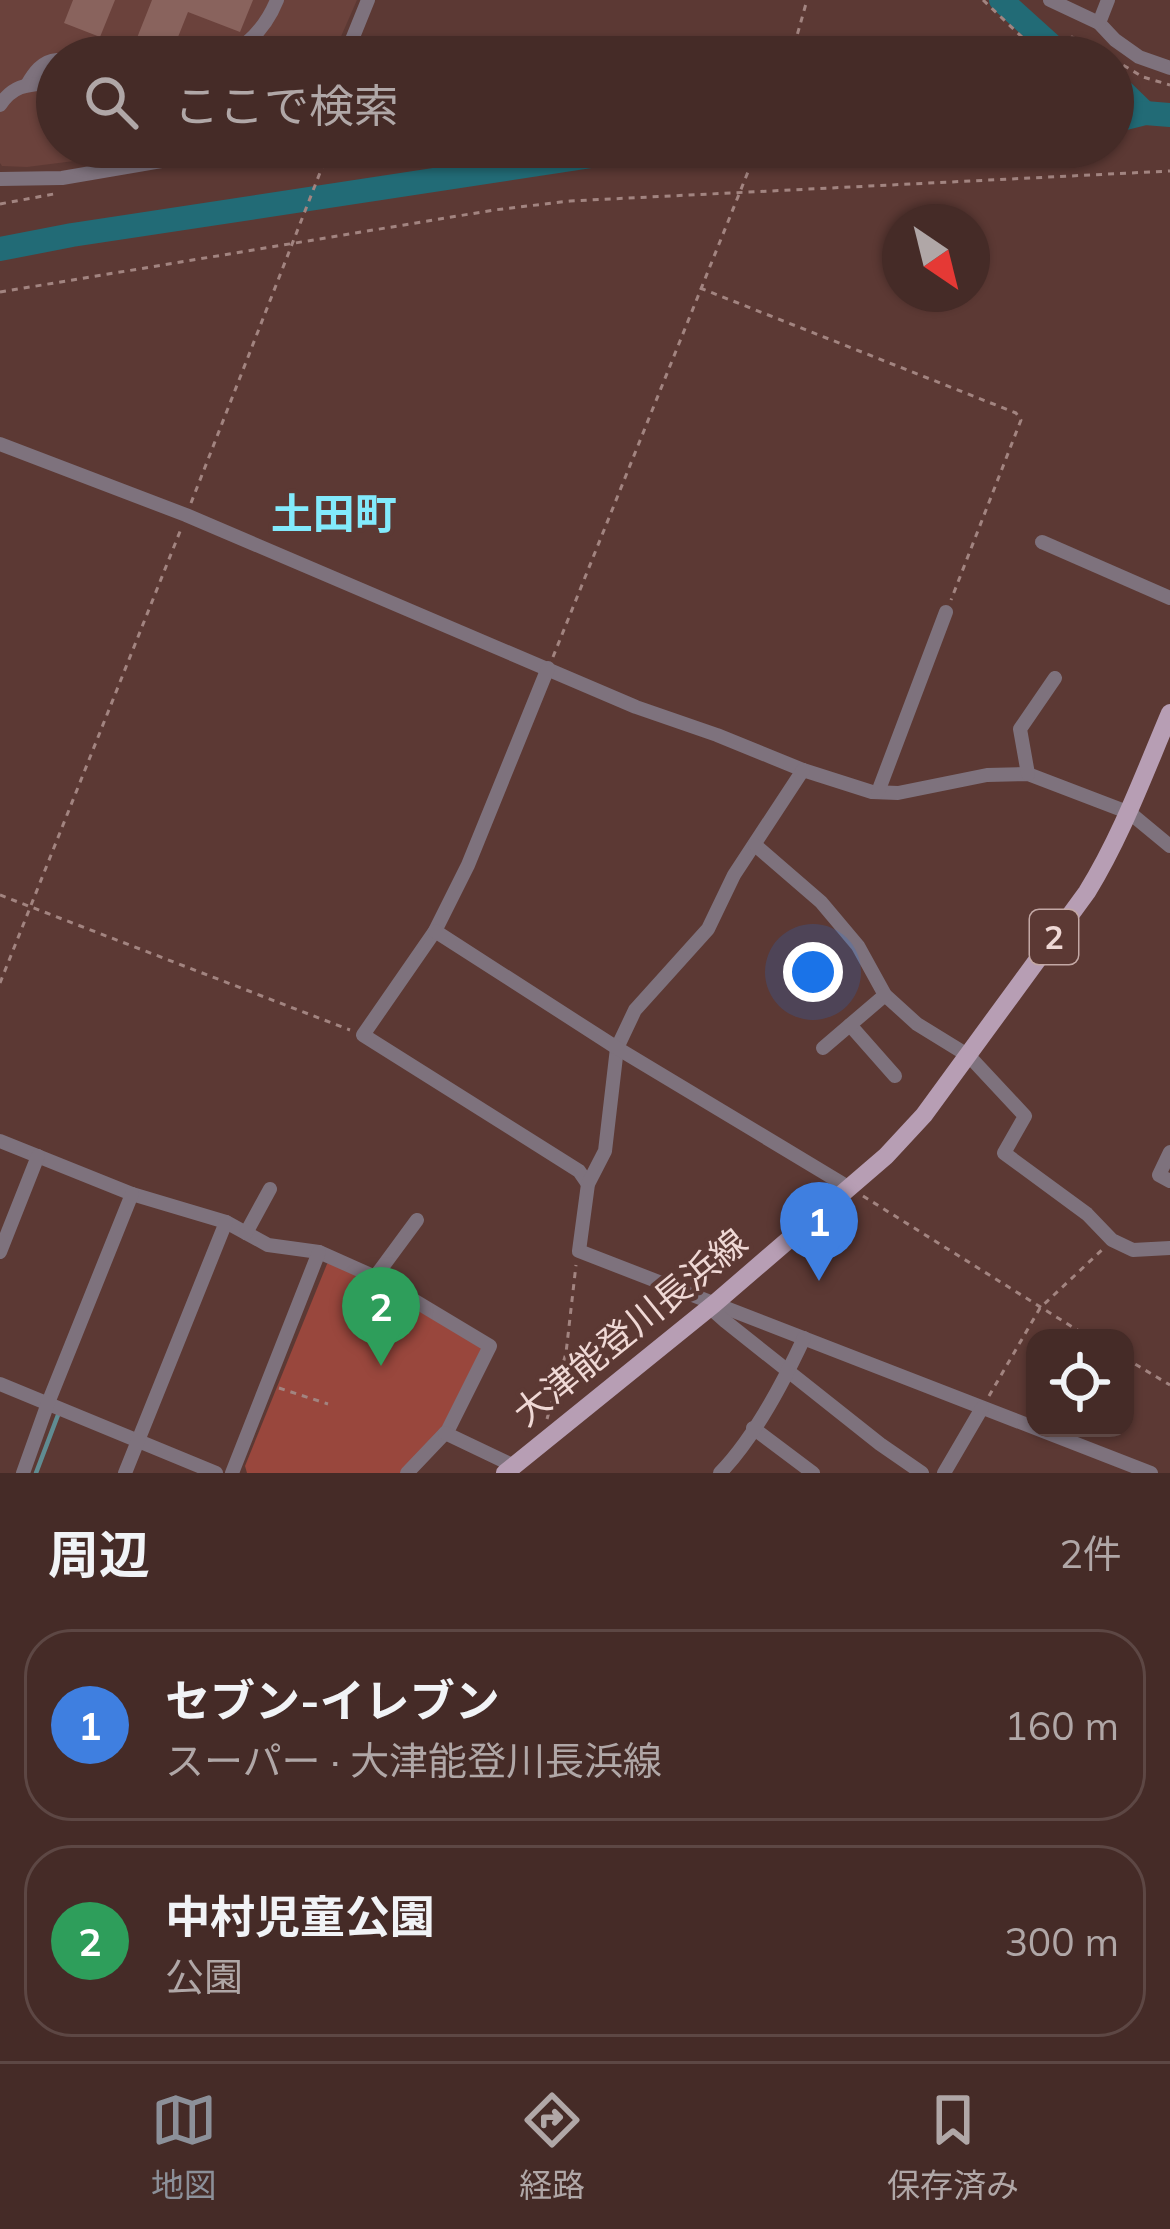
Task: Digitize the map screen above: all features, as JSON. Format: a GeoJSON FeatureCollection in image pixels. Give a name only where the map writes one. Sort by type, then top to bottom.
{"type":"FeatureCollection","features":[{"type":"Feature","properties":{"kind":"main road","name":"大津能登川長浜線"},"geometry":{"type":"LineString","coordinates":[[518,1468],[548,1437],[714,1304],[886,1156],[925,1114],[1087,892],[1130,813],[1170,713]]}},
{"type":"Feature","properties":{"kind":"street"},"geometry":{"type":"LineString","coordinates":[[253,36],[278,0]]}},
{"type":"Feature","properties":{"kind":"street"},"geometry":{"type":"LineString","coordinates":[[353,36],[368,0]]}},
{"type":"Feature","properties":{"kind":"street"},"geometry":{"type":"LineString","coordinates":[[1050,0],[1099,23],[1113,36]]}},
{"type":"Feature","properties":{"kind":"street"},"geometry":{"type":"LineString","coordinates":[[1099,23],[1108,0]]}},
{"type":"Feature","properties":{"kind":"street"},"geometry":{"type":"LineString","coordinates":[[1134,54],[1170,68]]}},
{"type":"Feature","properties":{"kind":"street"},"geometry":{"type":"LineString","coordinates":[[27,85],[36,71]]}},
{"type":"Feature","properties":{"kind":"street"},"geometry":{"type":"LineString","coordinates":[[0,105],[10,91],[36,84]]}},
{"type":"Feature","properties":{"kind":"street"},"geometry":{"type":"LineString","coordinates":[[0,179],[62,178],[106,168]]}},
{"type":"Feature","properties":{"kind":"street"},"geometry":{"type":"LineString","coordinates":[[0,444],[186,515],[637,706],[803,770],[878,792],[898,793],[987,775],[1028,774],[1130,813],[1170,846]]}},
{"type":"Feature","properties":{"kind":"street"},"geometry":{"type":"LineString","coordinates":[[1042,542],[1166,596],[1170,576]]}},
{"type":"Feature","properties":{"kind":"street"},"geometry":{"type":"LineString","coordinates":[[878,792],[946,613]]}},
{"type":"Feature","properties":{"kind":"street"},"geometry":{"type":"LineString","coordinates":[[548,668],[435,931],[363,1035],[579,1171],[588,1184]]}},
{"type":"Feature","properties":{"kind":"street"},"geometry":{"type":"LineString","coordinates":[[1028,774],[1020,729],[1055,678]]}},
{"type":"Feature","properties":{"kind":"street"},"geometry":{"type":"LineString","coordinates":[[803,770],[734,875],[708,929],[634,1010],[617,1048],[605,1150],[588,1184],[578,1251],[1150,1473]]}},
{"type":"Feature","properties":{"kind":"street"},"geometry":{"type":"LineString","coordinates":[[755,845],[821,902],[858,946],[885,995],[917,1024],[969,1056],[1025,1116],[1004,1153],[1088,1214],[1112,1240],[1133,1250],[1170,1248]]}},
{"type":"Feature","properties":{"kind":"street"},"geometry":{"type":"LineString","coordinates":[[435,931],[848,1187]]}},
{"type":"Feature","properties":{"kind":"street"},"geometry":{"type":"LineString","coordinates":[[824,1048],[885,995]]}},
{"type":"Feature","properties":{"kind":"street"},"geometry":{"type":"LineString","coordinates":[[850,1025],[895,1076]]}},
{"type":"Feature","properties":{"kind":"street"},"geometry":{"type":"LineString","coordinates":[[0,1141],[132,1194],[226,1222],[268,1245],[319,1252],[375,1277],[490,1346],[445,1433],[407,1473]]}},
{"type":"Feature","properties":{"kind":"street"},"geometry":{"type":"LineString","coordinates":[[1170,1153],[1159,1175],[1170,1181]]}},
{"type":"Feature","properties":{"kind":"street"},"geometry":{"type":"LineString","coordinates":[[0,1252],[38,1156]]}},
{"type":"Feature","properties":{"kind":"street"},"geometry":{"type":"LineString","coordinates":[[246,1233],[270,1189]]}},
{"type":"Feature","properties":{"kind":"street"},"geometry":{"type":"LineString","coordinates":[[23,1473],[132,1194]]}},
{"type":"Feature","properties":{"kind":"street"},"geometry":{"type":"LineString","coordinates":[[375,1277],[417,1220]]}},
{"type":"Feature","properties":{"kind":"street"},"geometry":{"type":"LineString","coordinates":[[125,1473],[226,1222]]}},
{"type":"Feature","properties":{"kind":"street"},"geometry":{"type":"LineString","coordinates":[[232,1473],[319,1252]]}},
{"type":"Feature","properties":{"kind":"street"},"geometry":{"type":"LineString","coordinates":[[714,1304],[724,1321],[922,1473]]}},
{"type":"Feature","properties":{"kind":"street"},"geometry":{"type":"LineString","coordinates":[[720,1473],[753,1428],[804,1338]]}},
{"type":"Feature","properties":{"kind":"street"},"geometry":{"type":"LineString","coordinates":[[0,1384],[216,1473]]}},
{"type":"Feature","properties":{"kind":"street"},"geometry":{"type":"LineString","coordinates":[[944,1473],[982,1408]]}},
{"type":"Feature","properties":{"kind":"street"},"geometry":{"type":"LineString","coordinates":[[753,1428],[813,1473]]}},
{"type":"Feature","properties":{"kind":"street"},"geometry":{"type":"LineString","coordinates":[[445,1433],[518,1468]]}},
{"type":"Feature","properties":{"kind":"path"},"geometry":{"type":"LineString","coordinates":[[797,36],[807,0]]}},
{"type":"Feature","properties":{"kind":"path"},"geometry":{"type":"LineString","coordinates":[[982,0],[1020,36]]}},
{"type":"Feature","properties":{"kind":"path"},"geometry":{"type":"LineString","coordinates":[[1134,71],[1170,85]]}},
{"type":"Feature","properties":{"kind":"path"},"geometry":{"type":"LineString","coordinates":[[0,983],[322,168]]}},
{"type":"Feature","properties":{"kind":"path"},"geometry":{"type":"LineString","coordinates":[[548,668],[749,168]]}},
{"type":"Feature","properties":{"kind":"path"},"geometry":{"type":"LineString","coordinates":[[0,292],[571,201],[1170,171]]}},
{"type":"Feature","properties":{"kind":"path"},"geometry":{"type":"LineString","coordinates":[[700,288],[1016,413],[1021,420],[946,613]]}},
{"type":"Feature","properties":{"kind":"path"},"geometry":{"type":"LineString","coordinates":[[0,895],[363,1035]]}},
{"type":"Feature","properties":{"kind":"path"},"geometry":{"type":"LineString","coordinates":[[848,1187],[1074,1329]]}},
{"type":"Feature","properties":{"kind":"path"},"geometry":{"type":"LineString","coordinates":[[982,1408],[1040,1309],[1112,1240]]}},
{"type":"Feature","properties":{"kind":"path"},"geometry":{"type":"LineString","coordinates":[[548,1437],[547,1418],[566,1353],[578,1251]]}},
{"type":"Feature","properties":{"kind":"path"},"geometry":{"type":"LineString","coordinates":[[1134,1363],[1170,1384]]}},
{"type":"Feature","properties":{"kind":"path"},"geometry":{"type":"LineString","coordinates":[[267,1384],[328,1404]]}},
{"type":"Feature","properties":{"kind":"shaded area"},"geometry":{"type":"Polygon","coordinates":[[[0,0],[357,0],[341,36],[36,36],[36,166],[0,163],[0,0]]]}},
{"type":"Feature","properties":{"kind":"shaded area"},"geometry":{"type":"Polygon","coordinates":[[[333,1258],[485,1341],[446,1429],[404,1473],[247,1473],[245,1466],[333,1258]]]}},
{"type":"Feature","properties":{"kind":"building"},"geometry":{"type":"Polygon","coordinates":[[[73,0],[115,0],[100,36],[64,23],[73,0]]]}},
{"type":"Feature","properties":{"kind":"building"},"geometry":{"type":"Polygon","coordinates":[[[152,0],[253,0],[240,32],[188,12],[178,36],[138,36],[152,0]]]}},
{"type":"Feature","properties":{"kind":"waterway"},"geometry":{"type":"LineString","coordinates":[[1001,0],[1041,36]]}},
{"type":"Feature","properties":{"kind":"waterway"},"geometry":{"type":"LineString","coordinates":[[1134,102],[1145,113]]}},
{"type":"Feature","properties":{"kind":"waterway"},"geometry":{"type":"LineString","coordinates":[[1134,116],[1170,115]]}},
{"type":"Feature","properties":{"kind":"waterway"},"geometry":{"type":"LineString","coordinates":[[0,249],[513,168]]}},
{"type":"Feature","properties":{"kind":"waterway"},"geometry":{"type":"LineString","coordinates":[[36,1473],[58,1415]]}},
{"type":"Feature","properties":{"kind":"place","name":"セブン-イレブン"},"geometry":{"type":"Point","coordinates":[819,1281]}},
{"type":"Feature","properties":{"kind":"place","name":"中村児童公園"},"geometry":{"type":"Point","coordinates":[381,1366]}},
{"type":"Feature","properties":{"kind":"district","name":"土田町"},"geometry":{"type":"Point","coordinates":[334,514]}}]}
